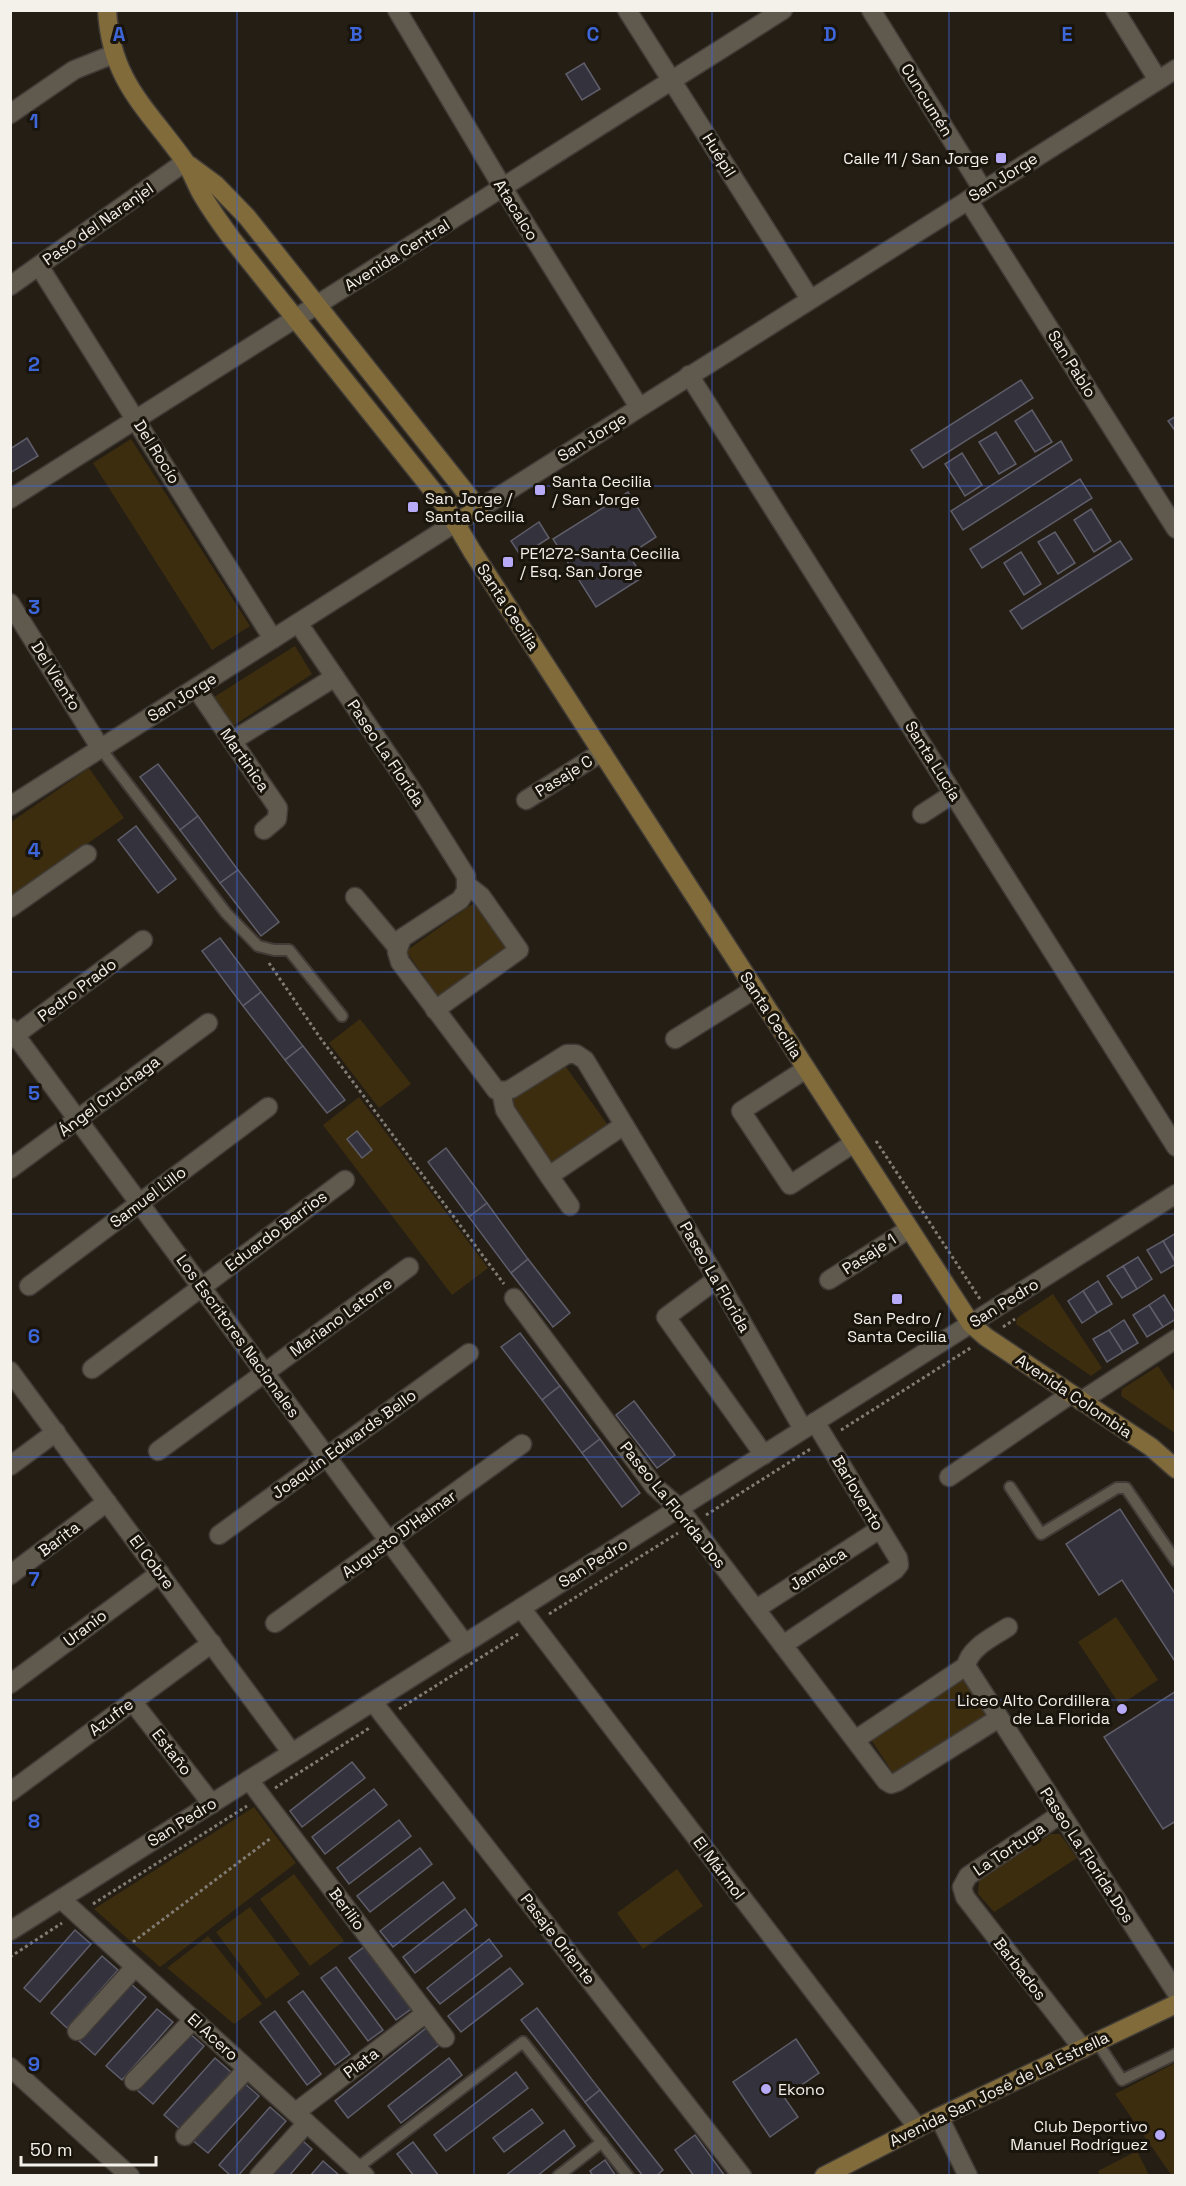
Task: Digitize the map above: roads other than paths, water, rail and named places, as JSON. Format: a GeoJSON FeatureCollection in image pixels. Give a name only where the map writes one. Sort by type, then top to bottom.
{"type":"FeatureCollection","features":[{"type":"Feature","properties":{"kind":"main road","name":"Santa Cecilia"},"geometry":{"type":"LineString","coordinates":[[107,10],[114,54],[121,74],[135,98],[185,162],[212,212],[446,507],[971,1324]]}},
{"type":"Feature","properties":{"kind":"main road","name":"Santa Cecilia"},"geometry":{"type":"LineString","coordinates":[[185,162],[216,185],[247,217],[479,508]]}},
{"type":"Feature","properties":{"kind":"main road","name":"San Jorge"},"geometry":{"type":"LineString","coordinates":[[455,523],[479,508]]}},
{"type":"Feature","properties":{"kind":"main road","name":"Avenida Colombia"},"geometry":{"type":"LineString","coordinates":[[971,1324],[986,1337],[1151,1447],[1176,1469]]}},
{"type":"Feature","properties":{"kind":"main road","name":"Avenida San José de La Estrella"},"geometry":{"type":"LineString","coordinates":[[824,2175],[939,2117],[1176,2004]]}},
{"type":"Feature","properties":{"kind":"street","name":"Atacalco"},"geometry":{"type":"LineString","coordinates":[[397,10],[503,188],[639,407]]}},
{"type":"Feature","properties":{"kind":"street","name":"Huépil"},"geometry":{"type":"LineString","coordinates":[[627,10],[810,299]]}},
{"type":"Feature","properties":{"kind":"street","name":"Avenida Central"},"geometry":{"type":"LineString","coordinates":[[10,499],[783,10]]}},
{"type":"Feature","properties":{"kind":"street","name":"Cuncumén"},"geometry":{"type":"LineString","coordinates":[[871,10],[976,195]]}},
{"type":"Feature","properties":{"kind":"street"},"geometry":{"type":"LineString","coordinates":[[1115,10],[1158,80]]}},
{"type":"Feature","properties":{"kind":"street"},"geometry":{"type":"LineString","coordinates":[[10,114],[74,70],[114,54]]}},
{"type":"Feature","properties":{"kind":"street","name":"San Jorge"},"geometry":{"type":"LineString","coordinates":[[479,508],[1176,69]]}},
{"type":"Feature","properties":{"kind":"street","name":"Paso del Naranjel"},"geometry":{"type":"LineString","coordinates":[[10,286],[185,162]]}},
{"type":"Feature","properties":{"kind":"street","name":"San Pablo"},"geometry":{"type":"LineString","coordinates":[[976,195],[1176,529]]}},
{"type":"Feature","properties":{"kind":"street","name":"Del Rocío"},"geometry":{"type":"LineString","coordinates":[[39,266],[273,639]]}},
{"type":"Feature","properties":{"kind":"street","name":"Santa Lucía"},"geometry":{"type":"LineString","coordinates":[[689,375],[1176,1147]]}},
{"type":"Feature","properties":{"kind":"street","name":"San Jorge"},"geometry":{"type":"LineString","coordinates":[[10,806],[455,523]]}},
{"type":"Feature","properties":{"kind":"street","name":"Del Viento"},"geometry":{"type":"LineString","coordinates":[[10,603],[101,749]]}},
{"type":"Feature","properties":{"kind":"street","name":"Paseo La Florida"},"geometry":{"type":"LineString","coordinates":[[298,623],[416,796],[466,876],[467,885],[481,896],[519,950],[435,1010]]}},
{"type":"Feature","properties":{"kind":"street"},"geometry":{"type":"LineString","coordinates":[[232,741],[335,677]]}},
{"type":"Feature","properties":{"kind":"street","name":"Martinica"},"geometry":{"type":"LineString","coordinates":[[196,688],[278,808],[277,819],[264,830]]}},
{"type":"Feature","properties":{"kind":"street","name":"Pasaje C"},"geometry":{"type":"LineString","coordinates":[[526,800],[602,752]]}},
{"type":"Feature","properties":{"kind":"street"},"geometry":{"type":"LineString","coordinates":[[922,813],[953,794]]}},
{"type":"Feature","properties":{"kind":"street"},"geometry":{"type":"LineString","coordinates":[[10,908],[87,854]]}},
{"type":"Feature","properties":{"kind":"street"},"geometry":{"type":"LineString","coordinates":[[397,947],[406,934],[460,900],[467,885]]}},
{"type":"Feature","properties":{"kind":"street"},"geometry":{"type":"LineString","coordinates":[[355,897],[397,947],[400,962],[492,1086],[501,1091],[502,1102],[510,1118],[570,1206]]}},
{"type":"Feature","properties":{"kind":"street","name":"Pedro Prado"},"geometry":{"type":"LineString","coordinates":[[12,1034],[143,940]]}},
{"type":"Feature","properties":{"kind":"street"},"geometry":{"type":"LineString","coordinates":[[675,1039],[755,989]]}},
{"type":"Feature","properties":{"kind":"street","name":"Ángel Cruchaga"},"geometry":{"type":"LineString","coordinates":[[10,1169],[208,1023]]}},
{"type":"Feature","properties":{"kind":"street","name":"Los Escritores Nacionales"},"geometry":{"type":"LineString","coordinates":[[12,1034],[78,1119],[465,1644]]}},
{"type":"Feature","properties":{"kind":"street","name":"Paseo La Florida"},"geometry":{"type":"LineString","coordinates":[[501,1091],[511,1089],[563,1056],[576,1054],[585,1060],[809,1426]]}},
{"type":"Feature","properties":{"kind":"street","name":"Santa Cecilia"},"geometry":{"type":"LineString","coordinates":[[806,1069],[741,1110],[765,1148],[790,1185],[854,1143]]}},
{"type":"Feature","properties":{"kind":"street","name":"Samuel Lillo"},"geometry":{"type":"LineString","coordinates":[[29,1286],[268,1107]]}},
{"type":"Feature","properties":{"kind":"street"},"geometry":{"type":"LineString","coordinates":[[549,1176],[624,1125]]}},
{"type":"Feature","properties":{"kind":"street","name":"Eduardo Barrios"},"geometry":{"type":"LineString","coordinates":[[92,1369],[345,1180]]}},
{"type":"Feature","properties":{"kind":"street","name":"San Pedro"},"geometry":{"type":"LineString","coordinates":[[10,1931],[1176,1194]]}},
{"type":"Feature","properties":{"kind":"street","name":"Pasaje 1"},"geometry":{"type":"LineString","coordinates":[[830,1280],[909,1228]]}},
{"type":"Feature","properties":{"kind":"street","name":"Mariano Latorre"},"geometry":{"type":"LineString","coordinates":[[158,1451],[409,1267]]}},
{"type":"Feature","properties":{"kind":"street"},"geometry":{"type":"LineString","coordinates":[[717,1279],[666,1317],[764,1455]]}},
{"type":"Feature","properties":{"kind":"street","name":"Paseo La Florida Dos"},"geometry":{"type":"LineString","coordinates":[[514,1298],[654,1486],[679,1508],[692,1524],[886,1781],[894,1784],[999,1718]]}},
{"type":"Feature","properties":{"kind":"street"},"geometry":{"type":"LineString","coordinates":[[949,1477],[1076,1397],[1176,1340]]}},
{"type":"Feature","properties":{"kind":"street","name":"Joaquín Edwards Bello"},"geometry":{"type":"LineString","coordinates":[[219,1536],[469,1353]]}},
{"type":"Feature","properties":{"kind":"street","name":"El Cobre"},"geometry":{"type":"LineString","coordinates":[[10,1371],[292,1753]]}},
{"type":"Feature","properties":{"kind":"street","name":"Barlovento"},"geometry":{"type":"LineString","coordinates":[[783,1645],[896,1570],[899,1565],[898,1558],[826,1439],[809,1426]]}},
{"type":"Feature","properties":{"kind":"street"},"geometry":{"type":"LineString","coordinates":[[10,1466],[56,1432]]}},
{"type":"Feature","properties":{"kind":"street","name":"Augusto D'Halmar"},"geometry":{"type":"LineString","coordinates":[[275,1623],[522,1444]]}},
{"type":"Feature","properties":{"kind":"street","name":"Barita"},"geometry":{"type":"LineString","coordinates":[[10,1575],[107,1502]]}},
{"type":"Feature","properties":{"kind":"street","name":"Jamaica"},"geometry":{"type":"LineString","coordinates":[[756,1609],[880,1529]]}},
{"type":"Feature","properties":{"kind":"street","name":"Uranio"},"geometry":{"type":"LineString","coordinates":[[10,1684],[160,1573]]}},
{"type":"Feature","properties":{"kind":"street","name":"El Mármol"},"geometry":{"type":"LineString","coordinates":[[521,1608],[918,2128]]}},
{"type":"Feature","properties":{"kind":"street"},"geometry":{"type":"LineString","coordinates":[[855,1740],[966,1666],[974,1650],[1008,1627]]}},
{"type":"Feature","properties":{"kind":"street","name":"Azufre"},"geometry":{"type":"LineString","coordinates":[[10,1792],[212,1643]]}},
{"type":"Feature","properties":{"kind":"street","name":"Paseo La Florida Dos"},"geometry":{"type":"LineString","coordinates":[[966,1666],[1176,1992]]}},
{"type":"Feature","properties":{"kind":"street","name":"Estaño"},"geometry":{"type":"LineString","coordinates":[[132,1701],[212,1804]]}},
{"type":"Feature","properties":{"kind":"street","name":"Pasaje Oriente"},"geometry":{"type":"LineString","coordinates":[[373,1702],[742,2175]]}},
{"type":"Feature","properties":{"kind":"street","name":"Berilio"},"geometry":{"type":"LineString","coordinates":[[249,1780],[445,2038]]}},
{"type":"Feature","properties":{"kind":"street","name":"La Tortuga"},"geometry":{"type":"LineString","coordinates":[[962,1887],[968,1876],[1061,1814]]}},
{"type":"Feature","properties":{"kind":"street","name":"Barbados"},"geometry":{"type":"LineString","coordinates":[[962,1887],[965,1897],[1090,2045]]}},
{"type":"Feature","properties":{"kind":"street","name":"El Acero"},"geometry":{"type":"LineString","coordinates":[[61,1899],[360,2173]]}},
{"type":"Feature","properties":{"kind":"street"},"geometry":{"type":"LineString","coordinates":[[77,2031],[135,1967]]}},
{"type":"Feature","properties":{"kind":"street","name":"Plata"},"geometry":{"type":"LineString","coordinates":[[259,2175],[301,2118],[426,2013]]}},
{"type":"Feature","properties":{"kind":"street"},"geometry":{"type":"LineString","coordinates":[[134,2081],[193,2020]]}},
{"type":"Feature","properties":{"kind":"street"},"geometry":{"type":"LineString","coordinates":[[10,2067],[130,2175]]}},
{"type":"Feature","properties":{"kind":"street"},"geometry":{"type":"LineString","coordinates":[[185,2136],[247,2068]]}},
{"type":"Feature","properties":{"kind":"street"},"geometry":{"type":"LineString","coordinates":[[939,2117],[968,2175]]}},
{"type":"Feature","properties":{"kind":"lane"},"geometry":{"type":"LineString","coordinates":[[101,749],[226,913],[258,946],[274,950],[289,950],[342,1016]]}},
{"type":"Feature","properties":{"kind":"lane"},"geometry":{"type":"LineString","coordinates":[[1010,1487],[1041,1534],[1117,1488],[1126,1488],[1176,1561]]}},
{"type":"Feature","properties":{"kind":"lane"},"geometry":{"type":"LineString","coordinates":[[360,2173],[521,2042],[525,2044],[628,2175]]}},
{"type":"Feature","properties":{"kind":"lane"},"geometry":{"type":"LineString","coordinates":[[1090,2045],[1122,2080],[1176,2054]]}},
{"type":"Feature","properties":{"kind":"lane"},"geometry":{"type":"LineString","coordinates":[[558,2175],[602,2142]]}},
{"type":"Feature","properties":{"kind":"place","name":"Calle 11 / San Jorge"},"geometry":{"type":"Point","coordinates":[1001,158]}},
{"type":"Feature","properties":{"kind":"place","name":"Santa Cecilia / San Jorge"},"geometry":{"type":"Point","coordinates":[540,490]}},
{"type":"Feature","properties":{"kind":"place","name":"San Jorge / Santa Cecilia"},"geometry":{"type":"Point","coordinates":[413,507]}},
{"type":"Feature","properties":{"kind":"place","name":"PE1272-Santa Cecilia / Esq. San Jorge"},"geometry":{"type":"Point","coordinates":[508,562]}},
{"type":"Feature","properties":{"kind":"place","name":"San Pedro / Santa Cecilia"},"geometry":{"type":"Point","coordinates":[897,1299]}},
{"type":"Feature","properties":{"kind":"place","name":"Liceo Alto Cordillera de La Florida"},"geometry":{"type":"Point","coordinates":[1122,1709]}},
{"type":"Feature","properties":{"kind":"place","name":"Ekono"},"geometry":{"type":"Point","coordinates":[766,2089]}},
{"type":"Feature","properties":{"kind":"place","name":"Club Deportivo Manuel Rodríguez"},"geometry":{"type":"Point","coordinates":[1160,2135]}}]}
